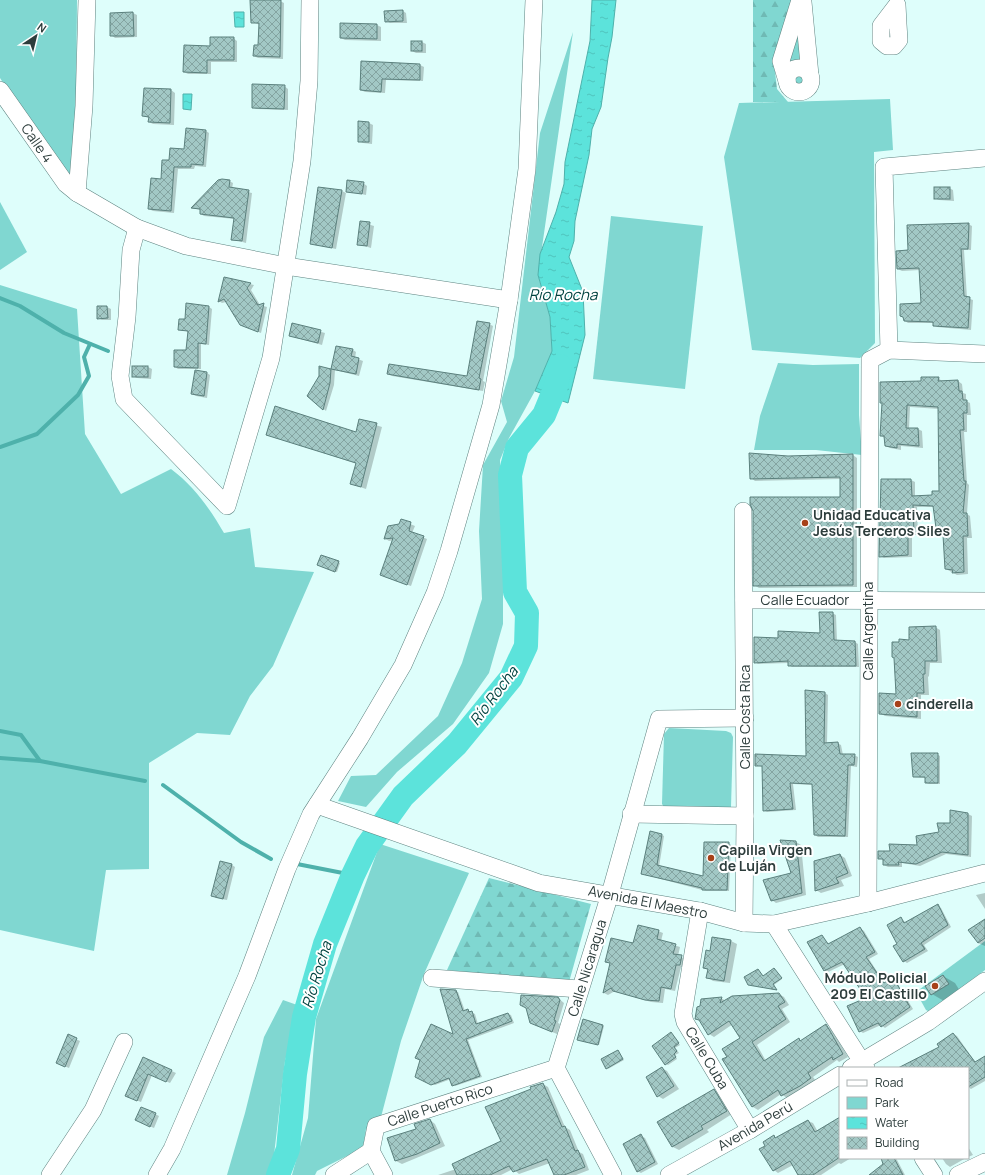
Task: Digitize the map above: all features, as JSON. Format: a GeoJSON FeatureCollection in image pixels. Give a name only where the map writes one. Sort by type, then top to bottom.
{"type":"FeatureCollection","features":[{"type":"Feature","properties":{"kind":"street"},"geometry":{"type":"LineString","coordinates":[[77,193],[84,106],[87,0]]}},
{"type":"Feature","properties":{"kind":"street"},"geometry":{"type":"LineString","coordinates":[[137,228],[131,250],[127,317],[120,376],[124,399],[227,506],[272,358],[302,162],[309,81],[310,0]]}},
{"type":"Feature","properties":{"kind":"street"},"geometry":{"type":"LineString","coordinates":[[157,1175],[172,1149],[247,976],[287,869],[311,814],[403,665],[435,593],[449,551],[491,405],[509,300],[527,169],[534,0]]}},
{"type":"Feature","properties":{"kind":"street"},"geometry":{"type":"LineString","coordinates":[[801,0],[810,75],[810,83],[806,90],[802,92],[794,91],[788,86],[781,61],[801,0]]}},
{"type":"Feature","properties":{"kind":"street"},"geometry":{"type":"LineString","coordinates":[[892,22],[897,3]]}},
{"type":"Feature","properties":{"kind":"street","name":"Calle 4"},"geometry":{"type":"LineString","coordinates":[[0,90],[66,184],[77,193],[137,228],[186,246],[286,266],[509,300]]}},
{"type":"Feature","properties":{"kind":"street"},"geometry":{"type":"LineString","coordinates":[[985,158],[884,167],[889,350],[985,354]]}},
{"type":"Feature","properties":{"kind":"street","name":"Calle Argentina"},"geometry":{"type":"LineString","coordinates":[[868,903],[870,360],[889,350]]}},
{"type":"Feature","properties":{"kind":"street","name":"Calle Costa Rica"},"geometry":{"type":"LineString","coordinates":[[743,511],[746,816],[744,923]]}},
{"type":"Feature","properties":{"kind":"street","name":"Calle Ecuador"},"geometry":{"type":"LineString","coordinates":[[744,600],[985,601]]}},
{"type":"Feature","properties":{"kind":"street","name":"Calle Nicaragua"},"geometry":{"type":"LineString","coordinates":[[556,1068],[610,894],[631,814],[659,719],[745,718]]}},
{"type":"Feature","properties":{"kind":"street","name":"Avenida El Maestro"},"geometry":{"type":"LineString","coordinates":[[317,805],[350,818],[539,883],[610,894],[700,911],[744,923],[774,924],[868,903],[985,873]]}},
{"type":"Feature","properties":{"kind":"street"},"geometry":{"type":"LineString","coordinates":[[631,814],[746,816]]}},
{"type":"Feature","properties":{"kind":"street"},"geometry":{"type":"LineString","coordinates":[[985,864],[985,873]]}},
{"type":"Feature","properties":{"kind":"street","name":"Calle Cuba"},"geometry":{"type":"LineString","coordinates":[[700,911],[683,1014],[685,1022],[750,1130]]}},
{"type":"Feature","properties":{"kind":"street"},"geometry":{"type":"LineString","coordinates":[[774,924],[860,1066],[928,1022],[985,981]]}},
{"type":"Feature","properties":{"kind":"street"},"geometry":{"type":"LineString","coordinates":[[432,978],[580,989]]}},
{"type":"Feature","properties":{"kind":"street"},"geometry":{"type":"LineString","coordinates":[[50,1175],[93,1110],[124,1042]]}},
{"type":"Feature","properties":{"kind":"street"},"geometry":{"type":"LineString","coordinates":[[556,1068],[613,1175]]}},
{"type":"Feature","properties":{"kind":"street","name":"Calle Puerto Rico"},"geometry":{"type":"LineString","coordinates":[[371,1151],[376,1126],[556,1068]]}},
{"type":"Feature","properties":{"kind":"street","name":"Avenida Perú"},"geometry":{"type":"LineString","coordinates":[[669,1175],[750,1130],[839,1076]]}},
{"type":"Feature","properties":{"kind":"street"},"geometry":{"type":"LineString","coordinates":[[334,1175],[371,1151],[384,1175]]}},
{"type":"Feature","properties":{"kind":"street"},"geometry":{"type":"LineString","coordinates":[[924,1159],[934,1175]]}},
{"type":"Feature","properties":{"kind":"street"},"geometry":{"type":"LineString","coordinates":[[958,1175],[985,1162]]}},
{"type":"Feature","properties":{"kind":"green space"},"geometry":{"type":"Polygon","coordinates":[[[0,0],[77,0],[76,109],[71,177],[48,150],[0,78],[0,0]]]}},
{"type":"Feature","properties":{"kind":"green space"},"geometry":{"type":"Polygon","coordinates":[[[753,0],[792,0],[774,63],[777,89],[788,102],[753,102],[753,0]]]}},
{"type":"Feature","properties":{"kind":"green space"},"geometry":{"type":"Polygon","coordinates":[[[798,15],[801,58],[797,64],[792,63],[788,59],[798,15]]]}},
{"type":"Feature","properties":{"kind":"green space"},"geometry":{"type":"Polygon","coordinates":[[[573,32],[538,275],[550,317],[552,351],[535,391],[509,438],[500,460],[503,552],[503,624],[489,673],[453,724],[397,772],[366,807],[338,801],[351,776],[376,775],[438,716],[462,663],[482,599],[479,531],[483,465],[507,422],[501,401],[514,357],[540,133],[573,32]]]}},
{"type":"Feature","properties":{"kind":"green space"},"geometry":{"type":"Polygon","coordinates":[[[796,73],[802,73],[806,77],[806,83],[802,87],[796,87],[792,83],[792,77],[796,73]]]}},
{"type":"Feature","properties":{"kind":"green space"},"geometry":{"type":"Polygon","coordinates":[[[890,99],[893,150],[874,152],[875,343],[860,358],[752,350],[724,157],[739,103],[890,99]]]}},
{"type":"Feature","properties":{"kind":"green space"},"geometry":{"type":"Polygon","coordinates":[[[0,202],[27,252],[0,270],[0,202]]]}},
{"type":"Feature","properties":{"kind":"green space"},"geometry":{"type":"Polygon","coordinates":[[[611,216],[703,226],[685,389],[593,379],[611,216]]]}},
{"type":"Feature","properties":{"kind":"green space"},"geometry":{"type":"Polygon","coordinates":[[[0,285],[77,309],[85,434],[121,494],[171,469],[201,498],[224,533],[250,528],[255,567],[314,572],[273,666],[250,696],[230,735],[197,733],[149,763],[149,869],[106,870],[94,951],[0,930],[0,285]]]}},
{"type":"Feature","properties":{"kind":"green space"},"geometry":{"type":"Polygon","coordinates":[[[778,363],[813,365],[859,364],[859,415],[862,455],[816,450],[754,450],[760,416],[778,363]]]}},
{"type":"Feature","properties":{"kind":"green space"},"geometry":{"type":"Polygon","coordinates":[[[669,728],[726,731],[731,733],[733,737],[731,807],[664,807],[662,804],[664,734],[669,728]]]}},
{"type":"Feature","properties":{"kind":"green space"},"geometry":{"type":"Polygon","coordinates":[[[380,844],[469,873],[424,974],[401,1041],[381,1117],[366,1129],[363,1148],[317,1171],[315,1175],[292,1175],[308,1118],[316,1019],[380,844]]]}},
{"type":"Feature","properties":{"kind":"green space"},"geometry":{"type":"Polygon","coordinates":[[[489,878],[591,904],[569,982],[447,970],[489,878]]]}},
{"type":"Feature","properties":{"kind":"green space"},"geometry":{"type":"Polygon","coordinates":[[[985,941],[985,970],[930,1012],[926,1010],[916,992],[985,941]]]}},
{"type":"Feature","properties":{"kind":"green space"},"geometry":{"type":"Polygon","coordinates":[[[283,1000],[300,1006],[285,1061],[274,1155],[267,1175],[227,1175],[245,1113],[264,1037],[283,1000]]]}},
{"type":"Feature","properties":{"kind":"water","name":"Río Rocha"},"geometry":{"type":"Polygon","coordinates":[[[592,0],[616,0],[601,107],[592,129],[589,155],[575,221],[574,241],[569,257],[583,292],[585,335],[568,403],[535,391],[552,351],[550,317],[538,275],[540,254],[556,212],[564,184],[565,162],[590,41],[592,0]]]}},
{"type":"Feature","properties":{"kind":"water"},"geometry":{"type":"Polygon","coordinates":[[[234,12],[244,12],[244,27],[235,27],[234,12]]]}},
{"type":"Feature","properties":{"kind":"water"},"geometry":{"type":"Polygon","coordinates":[[[183,94],[192,94],[191,110],[183,109],[183,94]]]}},
{"type":"Feature","properties":{"kind":"building"},"geometry":{"type":"Polygon","coordinates":[[[250,0],[281,0],[280,57],[253,56],[254,45],[258,45],[259,23],[251,23],[250,0]]]}},
{"type":"Feature","properties":{"kind":"building"},"geometry":{"type":"Polygon","coordinates":[[[403,10],[403,21],[385,22],[384,11],[403,10]]]}},
{"type":"Feature","properties":{"kind":"building"},"geometry":{"type":"Polygon","coordinates":[[[133,12],[134,36],[110,36],[110,13],[133,12]]]}},
{"type":"Feature","properties":{"kind":"building"},"geometry":{"type":"Polygon","coordinates":[[[340,23],[377,24],[377,39],[340,38],[340,23]]]}},
{"type":"Feature","properties":{"kind":"building"},"geometry":{"type":"Polygon","coordinates":[[[210,37],[234,37],[234,60],[207,60],[207,73],[183,72],[184,45],[210,46],[210,37]]]}},
{"type":"Feature","properties":{"kind":"building"},"geometry":{"type":"Polygon","coordinates":[[[411,41],[422,41],[422,51],[411,51],[411,41]]]}},
{"type":"Feature","properties":{"kind":"building"},"geometry":{"type":"Polygon","coordinates":[[[361,61],[420,64],[420,80],[382,79],[381,92],[360,90],[361,61]]]}},
{"type":"Feature","properties":{"kind":"building"},"geometry":{"type":"Polygon","coordinates":[[[252,84],[285,85],[284,109],[252,108],[252,84]]]}},
{"type":"Feature","properties":{"kind":"building"},"geometry":{"type":"Polygon","coordinates":[[[144,88],[171,89],[170,123],[148,122],[149,117],[142,116],[144,88]]]}},
{"type":"Feature","properties":{"kind":"building"},"geometry":{"type":"Polygon","coordinates":[[[358,121],[369,122],[369,142],[358,142],[358,121]]]}},
{"type":"Feature","properties":{"kind":"building"},"geometry":{"type":"Polygon","coordinates":[[[186,128],[206,130],[203,165],[191,164],[191,167],[174,167],[171,211],[148,209],[151,178],[161,179],[162,160],[169,160],[170,148],[184,149],[186,128]]]}},
{"type":"Feature","properties":{"kind":"building"},"geometry":{"type":"Polygon","coordinates":[[[218,180],[230,180],[229,187],[249,190],[242,241],[231,240],[234,218],[200,214],[200,209],[191,208],[218,180]]]}},
{"type":"Feature","properties":{"kind":"building"},"geometry":{"type":"Polygon","coordinates":[[[347,180],[364,182],[362,194],[346,192],[347,180]]]}},
{"type":"Feature","properties":{"kind":"building"},"geometry":{"type":"Polygon","coordinates":[[[318,187],[342,190],[332,248],[310,244],[318,187]]]}},
{"type":"Feature","properties":{"kind":"building"},"geometry":{"type":"Polygon","coordinates":[[[934,187],[950,187],[950,199],[934,199],[934,187]]]}},
{"type":"Feature","properties":{"kind":"building"},"geometry":{"type":"Polygon","coordinates":[[[360,221],[370,222],[367,246],[357,245],[360,221]]]}},
{"type":"Feature","properties":{"kind":"building"},"geometry":{"type":"Polygon","coordinates":[[[969,223],[968,249],[961,249],[964,296],[970,297],[968,328],[933,326],[933,322],[904,321],[903,317],[900,316],[900,304],[921,303],[919,268],[897,269],[896,251],[908,250],[907,225],[969,223]]]}},
{"type":"Feature","properties":{"kind":"building"},"geometry":{"type":"Polygon","coordinates":[[[224,277],[251,283],[247,288],[258,305],[264,303],[258,332],[240,325],[224,299],[218,302],[224,277]]]}},
{"type":"Feature","properties":{"kind":"building"},"geometry":{"type":"Polygon","coordinates":[[[186,303],[209,306],[206,344],[198,343],[198,368],[174,367],[174,350],[186,350],[188,331],[178,330],[179,319],[185,319],[186,303]]]}},
{"type":"Feature","properties":{"kind":"building"},"geometry":{"type":"Polygon","coordinates":[[[97,306],[107,306],[108,318],[97,319],[97,306]]]}},
{"type":"Feature","properties":{"kind":"building"},"geometry":{"type":"Polygon","coordinates":[[[477,321],[490,323],[479,378],[481,379],[479,390],[387,374],[389,364],[467,376],[477,321]]]}},
{"type":"Feature","properties":{"kind":"building"},"geometry":{"type":"Polygon","coordinates":[[[292,323],[321,330],[318,343],[289,336],[292,323]]]}},
{"type":"Feature","properties":{"kind":"building"},"geometry":{"type":"Polygon","coordinates":[[[336,346],[353,349],[351,356],[359,358],[356,374],[331,369],[336,346]]]}},
{"type":"Feature","properties":{"kind":"building"},"geometry":{"type":"Polygon","coordinates":[[[132,366],[148,366],[148,377],[132,377],[132,366]]]}},
{"type":"Feature","properties":{"kind":"building"},"geometry":{"type":"Polygon","coordinates":[[[319,366],[331,369],[330,383],[323,410],[307,396],[319,376],[319,366]]]}},
{"type":"Feature","properties":{"kind":"building"},"geometry":{"type":"Polygon","coordinates":[[[195,370],[207,372],[204,396],[191,394],[195,370]]]}},
{"type":"Feature","properties":{"kind":"building"},"geometry":{"type":"Polygon","coordinates":[[[921,377],[939,377],[938,381],[958,380],[959,391],[962,391],[963,400],[967,400],[967,413],[963,413],[964,430],[960,430],[964,481],[966,481],[963,513],[967,513],[968,536],[963,536],[964,572],[952,573],[953,570],[945,569],[943,535],[937,535],[933,506],[913,505],[914,533],[908,533],[908,555],[879,557],[881,479],[911,479],[912,496],[932,495],[932,491],[939,491],[938,407],[907,405],[906,428],[918,428],[919,446],[897,444],[897,448],[885,446],[884,436],[880,436],[882,403],[880,403],[880,382],[921,381],[921,377]]]}},
{"type":"Feature","properties":{"kind":"building"},"geometry":{"type":"Polygon","coordinates":[[[275,406],[356,432],[359,419],[377,423],[361,487],[350,484],[356,463],[266,435],[275,406]]]}},
{"type":"Feature","properties":{"kind":"building","name":"Unidad Educativa Jesús Terceros Siles"},"geometry":{"type":"Polygon","coordinates":[[[749,453],[788,456],[853,454],[853,585],[753,586],[753,511],[750,504],[750,497],[840,497],[840,477],[750,479],[749,453]]]}},
{"type":"Feature","properties":{"kind":"building"},"geometry":{"type":"Polygon","coordinates":[[[401,519],[411,522],[409,531],[424,536],[407,585],[380,575],[393,538],[384,539],[388,526],[399,524],[401,519]]]}},
{"type":"Feature","properties":{"kind":"building"},"geometry":{"type":"Polygon","coordinates":[[[321,555],[339,561],[335,572],[317,565],[321,555]]]}},
{"type":"Feature","properties":{"kind":"building"},"geometry":{"type":"Polygon","coordinates":[[[819,612],[833,612],[834,640],[855,641],[856,666],[788,666],[788,661],[754,663],[754,637],[778,638],[778,631],[820,633],[819,612]]]}},
{"type":"Feature","properties":{"kind":"building"},"geometry":{"type":"Polygon","coordinates":[[[936,626],[937,661],[925,661],[925,674],[923,674],[924,693],[917,693],[917,717],[879,714],[879,693],[896,694],[892,642],[899,642],[899,639],[909,640],[909,627],[936,626]]]}},
{"type":"Feature","properties":{"kind":"building"},"geometry":{"type":"Polygon","coordinates":[[[805,690],[825,692],[824,743],[838,742],[840,754],[855,754],[854,765],[848,765],[845,836],[814,835],[812,784],[790,783],[793,809],[763,811],[762,766],[755,766],[755,754],[806,756],[805,690]]]}},
{"type":"Feature","properties":{"kind":"building"},"geometry":{"type":"Polygon","coordinates":[[[911,753],[938,753],[938,783],[925,783],[925,777],[913,777],[911,753]]]}},
{"type":"Feature","properties":{"kind":"building"},"geometry":{"type":"Polygon","coordinates":[[[950,810],[968,813],[968,855],[942,852],[916,864],[898,862],[899,865],[883,865],[883,859],[878,859],[878,851],[890,851],[889,844],[917,845],[916,836],[939,832],[937,823],[950,823],[950,810]]]}},
{"type":"Feature","properties":{"kind":"building"},"geometry":{"type":"Polygon","coordinates":[[[650,831],[662,834],[657,865],[703,876],[704,842],[729,842],[727,890],[702,890],[702,888],[641,874],[650,831]]]}},
{"type":"Feature","properties":{"kind":"building"},"geometry":{"type":"Polygon","coordinates":[[[780,840],[796,841],[802,893],[771,901],[763,880],[791,873],[780,840]]]}},
{"type":"Feature","properties":{"kind":"building"},"geometry":{"type":"Polygon","coordinates":[[[840,854],[848,873],[836,878],[839,883],[815,891],[814,861],[840,854]]]}},
{"type":"Feature","properties":{"kind":"building"},"geometry":{"type":"Polygon","coordinates":[[[220,861],[232,864],[223,899],[211,896],[220,861]]]}},
{"type":"Feature","properties":{"kind":"building"},"geometry":{"type":"Polygon","coordinates":[[[938,904],[948,925],[921,943],[925,949],[903,962],[893,946],[897,944],[887,925],[901,917],[904,923],[938,904]]]}},
{"type":"Feature","properties":{"kind":"building"},"geometry":{"type":"Polygon","coordinates":[[[985,919],[985,938],[978,943],[968,930],[985,919]]]}},
{"type":"Feature","properties":{"kind":"building"},"geometry":{"type":"Polygon","coordinates":[[[638,925],[659,930],[657,939],[676,944],[673,954],[682,955],[680,965],[676,965],[671,989],[661,987],[659,1001],[645,1000],[613,991],[611,988],[603,993],[610,963],[605,962],[611,938],[633,943],[638,925]]]}},
{"type":"Feature","properties":{"kind":"building"},"geometry":{"type":"Polygon","coordinates":[[[860,927],[875,952],[866,957],[884,983],[893,977],[910,1007],[881,1027],[878,1023],[859,1032],[847,1006],[866,998],[842,962],[824,971],[807,942],[822,935],[828,944],[860,927]]]}},
{"type":"Feature","properties":{"kind":"building"},"geometry":{"type":"Polygon","coordinates":[[[712,937],[731,940],[724,981],[706,978],[708,969],[703,968],[706,950],[710,951],[712,937]]]}},
{"type":"Feature","properties":{"kind":"building"},"geometry":{"type":"Polygon","coordinates":[[[774,968],[782,978],[773,984],[777,990],[748,985],[744,977],[758,969],[763,976],[774,968]]]}},
{"type":"Feature","properties":{"kind":"building"},"geometry":{"type":"Polygon","coordinates":[[[943,975],[949,984],[931,995],[925,986],[943,975]]]}},
{"type":"Feature","properties":{"kind":"building"},"geometry":{"type":"Polygon","coordinates":[[[440,989],[456,990],[463,1011],[468,1009],[469,1012],[472,1011],[476,1024],[508,1013],[512,1021],[466,1039],[480,1076],[452,1086],[449,1078],[431,1085],[415,1077],[420,1060],[415,1058],[431,1024],[453,1034],[440,989]]]}},
{"type":"Feature","properties":{"kind":"building"},"geometry":{"type":"Polygon","coordinates":[[[779,993],[785,1002],[778,1006],[786,1019],[752,1042],[764,1061],[799,1038],[800,1041],[826,1024],[843,1054],[833,1060],[832,1057],[808,1073],[811,1078],[800,1086],[781,1096],[778,1090],[752,1107],[722,1059],[727,1057],[722,1049],[740,1038],[729,1021],[708,1035],[699,1020],[695,1019],[697,1007],[700,1006],[701,999],[722,997],[720,1003],[732,996],[779,993]]]}},
{"type":"Feature","properties":{"kind":"building"},"geometry":{"type":"Polygon","coordinates":[[[521,995],[558,997],[560,1000],[554,1020],[556,1021],[552,1032],[530,1023],[526,1008],[520,1005],[521,995]]]}},
{"type":"Feature","properties":{"kind":"building"},"geometry":{"type":"Polygon","coordinates":[[[583,1019],[603,1025],[598,1045],[577,1040],[583,1019]]]}},
{"type":"Feature","properties":{"kind":"building"},"geometry":{"type":"Polygon","coordinates":[[[671,1032],[679,1043],[674,1047],[677,1051],[674,1054],[676,1057],[665,1065],[652,1046],[671,1032]]]}},
{"type":"Feature","properties":{"kind":"building"},"geometry":{"type":"Polygon","coordinates":[[[953,1033],[975,1062],[985,1056],[985,1077],[969,1086],[969,1067],[900,1067],[939,1047],[937,1044],[953,1033]]]}},
{"type":"Feature","properties":{"kind":"building"},"geometry":{"type":"Polygon","coordinates":[[[68,1034],[77,1038],[65,1067],[56,1063],[68,1034]]]}},
{"type":"Feature","properties":{"kind":"building"},"geometry":{"type":"Polygon","coordinates":[[[618,1050],[623,1059],[606,1069],[601,1059],[618,1050]]]}},
{"type":"Feature","properties":{"kind":"building"},"geometry":{"type":"Polygon","coordinates":[[[143,1057],[172,1070],[166,1082],[148,1074],[137,1101],[125,1096],[143,1057]]]}},
{"type":"Feature","properties":{"kind":"building"},"geometry":{"type":"Polygon","coordinates":[[[662,1067],[674,1086],[657,1097],[646,1077],[662,1067]]]}},
{"type":"Feature","properties":{"kind":"building"},"geometry":{"type":"Polygon","coordinates":[[[543,1083],[562,1127],[565,1126],[575,1151],[578,1150],[585,1167],[564,1175],[554,1175],[547,1159],[513,1172],[509,1166],[490,1175],[457,1175],[452,1164],[501,1141],[485,1107],[531,1089],[530,1087],[543,1083]]]}},
{"type":"Feature","properties":{"kind":"building"},"geometry":{"type":"Polygon","coordinates":[[[714,1089],[727,1111],[701,1126],[703,1129],[672,1147],[657,1122],[714,1089]]]}},
{"type":"Feature","properties":{"kind":"building"},"geometry":{"type":"Polygon","coordinates":[[[141,1107],[156,1113],[150,1127],[135,1120],[141,1107]]]}},
{"type":"Feature","properties":{"kind":"building"},"geometry":{"type":"Polygon","coordinates":[[[839,1118],[839,1158],[813,1175],[798,1175],[790,1161],[773,1171],[759,1149],[765,1146],[763,1142],[774,1135],[775,1138],[808,1120],[815,1132],[839,1118]]]}},
{"type":"Feature","properties":{"kind":"building"},"geometry":{"type":"Polygon","coordinates":[[[430,1119],[440,1143],[417,1154],[395,1161],[387,1138],[416,1129],[414,1124],[430,1119]]]}},
{"type":"Feature","properties":{"kind":"building"},"geometry":{"type":"Polygon","coordinates":[[[641,1134],[655,1162],[637,1172],[623,1144],[641,1134]]]}},
{"type":"Feature","properties":{"kind":"building"},"geometry":{"type":"Polygon","coordinates":[[[881,1159],[895,1159],[903,1175],[869,1175],[883,1164],[881,1159]]]}},
{"type":"Feature","properties":{"kind":"waterway"},"geometry":{"type":"LineString","coordinates":[[0,298],[20,306],[64,333],[108,351]]}},
{"type":"Feature","properties":{"kind":"waterway"},"geometry":{"type":"LineString","coordinates":[[0,447],[37,434],[78,395],[89,376],[84,357],[90,344]]}},
{"type":"Feature","properties":{"kind":"waterway","name":"Río Rocha"},"geometry":{"type":"LineString","coordinates":[[278,1175],[288,1149],[295,1074],[304,1017],[325,944],[353,875],[367,846],[403,796],[457,744],[511,678],[526,646],[527,613],[515,592],[510,475],[517,448],[544,415],[556,386],[560,366]]}},
{"type":"Feature","properties":{"kind":"waterway"},"geometry":{"type":"LineString","coordinates":[[0,731],[21,735],[40,761],[145,781]]}},
{"type":"Feature","properties":{"kind":"waterway"},"geometry":{"type":"LineString","coordinates":[[0,758],[40,761]]}},
{"type":"Feature","properties":{"kind":"waterway"},"geometry":{"type":"LineString","coordinates":[[163,785],[241,842],[271,859]]}},
{"type":"Feature","properties":{"kind":"waterway"},"geometry":{"type":"LineString","coordinates":[[297,864],[353,875]]}},
{"type":"Feature","properties":{"kind":"place","name":"Unidad Educativa Jesús Terceros Siles"},"geometry":{"type":"Point","coordinates":[805,523]}},
{"type":"Feature","properties":{"kind":"place","name":"cinderella"},"geometry":{"type":"Point","coordinates":[898,704]}},
{"type":"Feature","properties":{"kind":"place","name":"Capilla Virgen de Luján"},"geometry":{"type":"Point","coordinates":[711,858]}},
{"type":"Feature","properties":{"kind":"place","name":"Módulo Policial 209 El Castillo"},"geometry":{"type":"Point","coordinates":[935,986]}}]}
